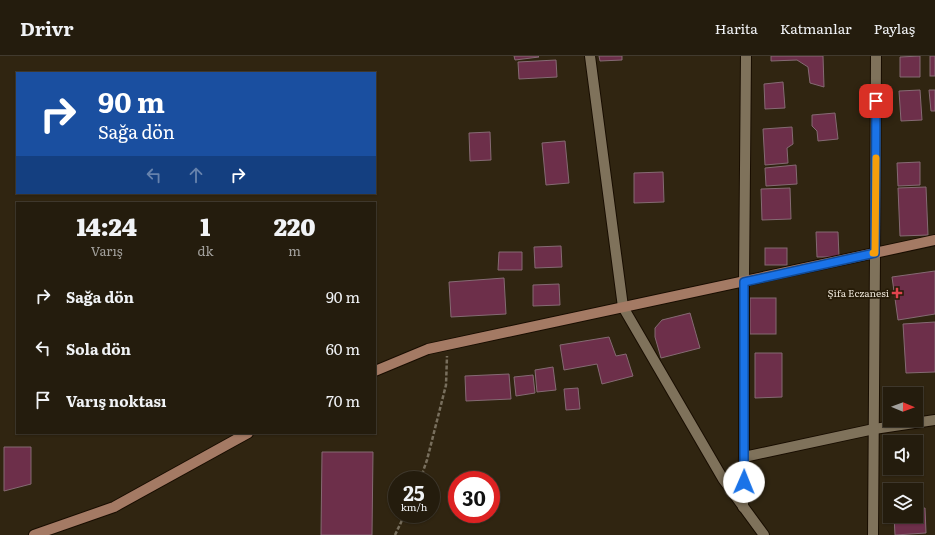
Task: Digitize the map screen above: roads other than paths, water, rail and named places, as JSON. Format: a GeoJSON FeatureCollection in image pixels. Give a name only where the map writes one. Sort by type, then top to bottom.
{"type":"FeatureCollection","features":[{"type":"Feature","properties":{"kind":"street"},"geometry":{"type":"LineString","coordinates":[[590,56],[623,307],[723,479],[764,535]]}},
{"type":"Feature","properties":{"kind":"street"},"geometry":{"type":"LineString","coordinates":[[744,507],[746,56]]}},
{"type":"Feature","properties":{"kind":"street"},"geometry":{"type":"LineString","coordinates":[[873,535],[876,56]]}},
{"type":"Feature","properties":{"kind":"street"},"geometry":{"type":"LineString","coordinates":[[376,371],[428,349],[935,240]]}},
{"type":"Feature","properties":{"kind":"street"},"geometry":{"type":"LineString","coordinates":[[744,457],[874,429],[935,420]]}},
{"type":"Feature","properties":{"kind":"street"},"geometry":{"type":"LineString","coordinates":[[34,535],[114,507],[246,434]]}},
{"type":"Feature","properties":{"kind":"place","name":"Şifa Eczanesi"},"geometry":{"type":"Point","coordinates":[897,293]}}]}
